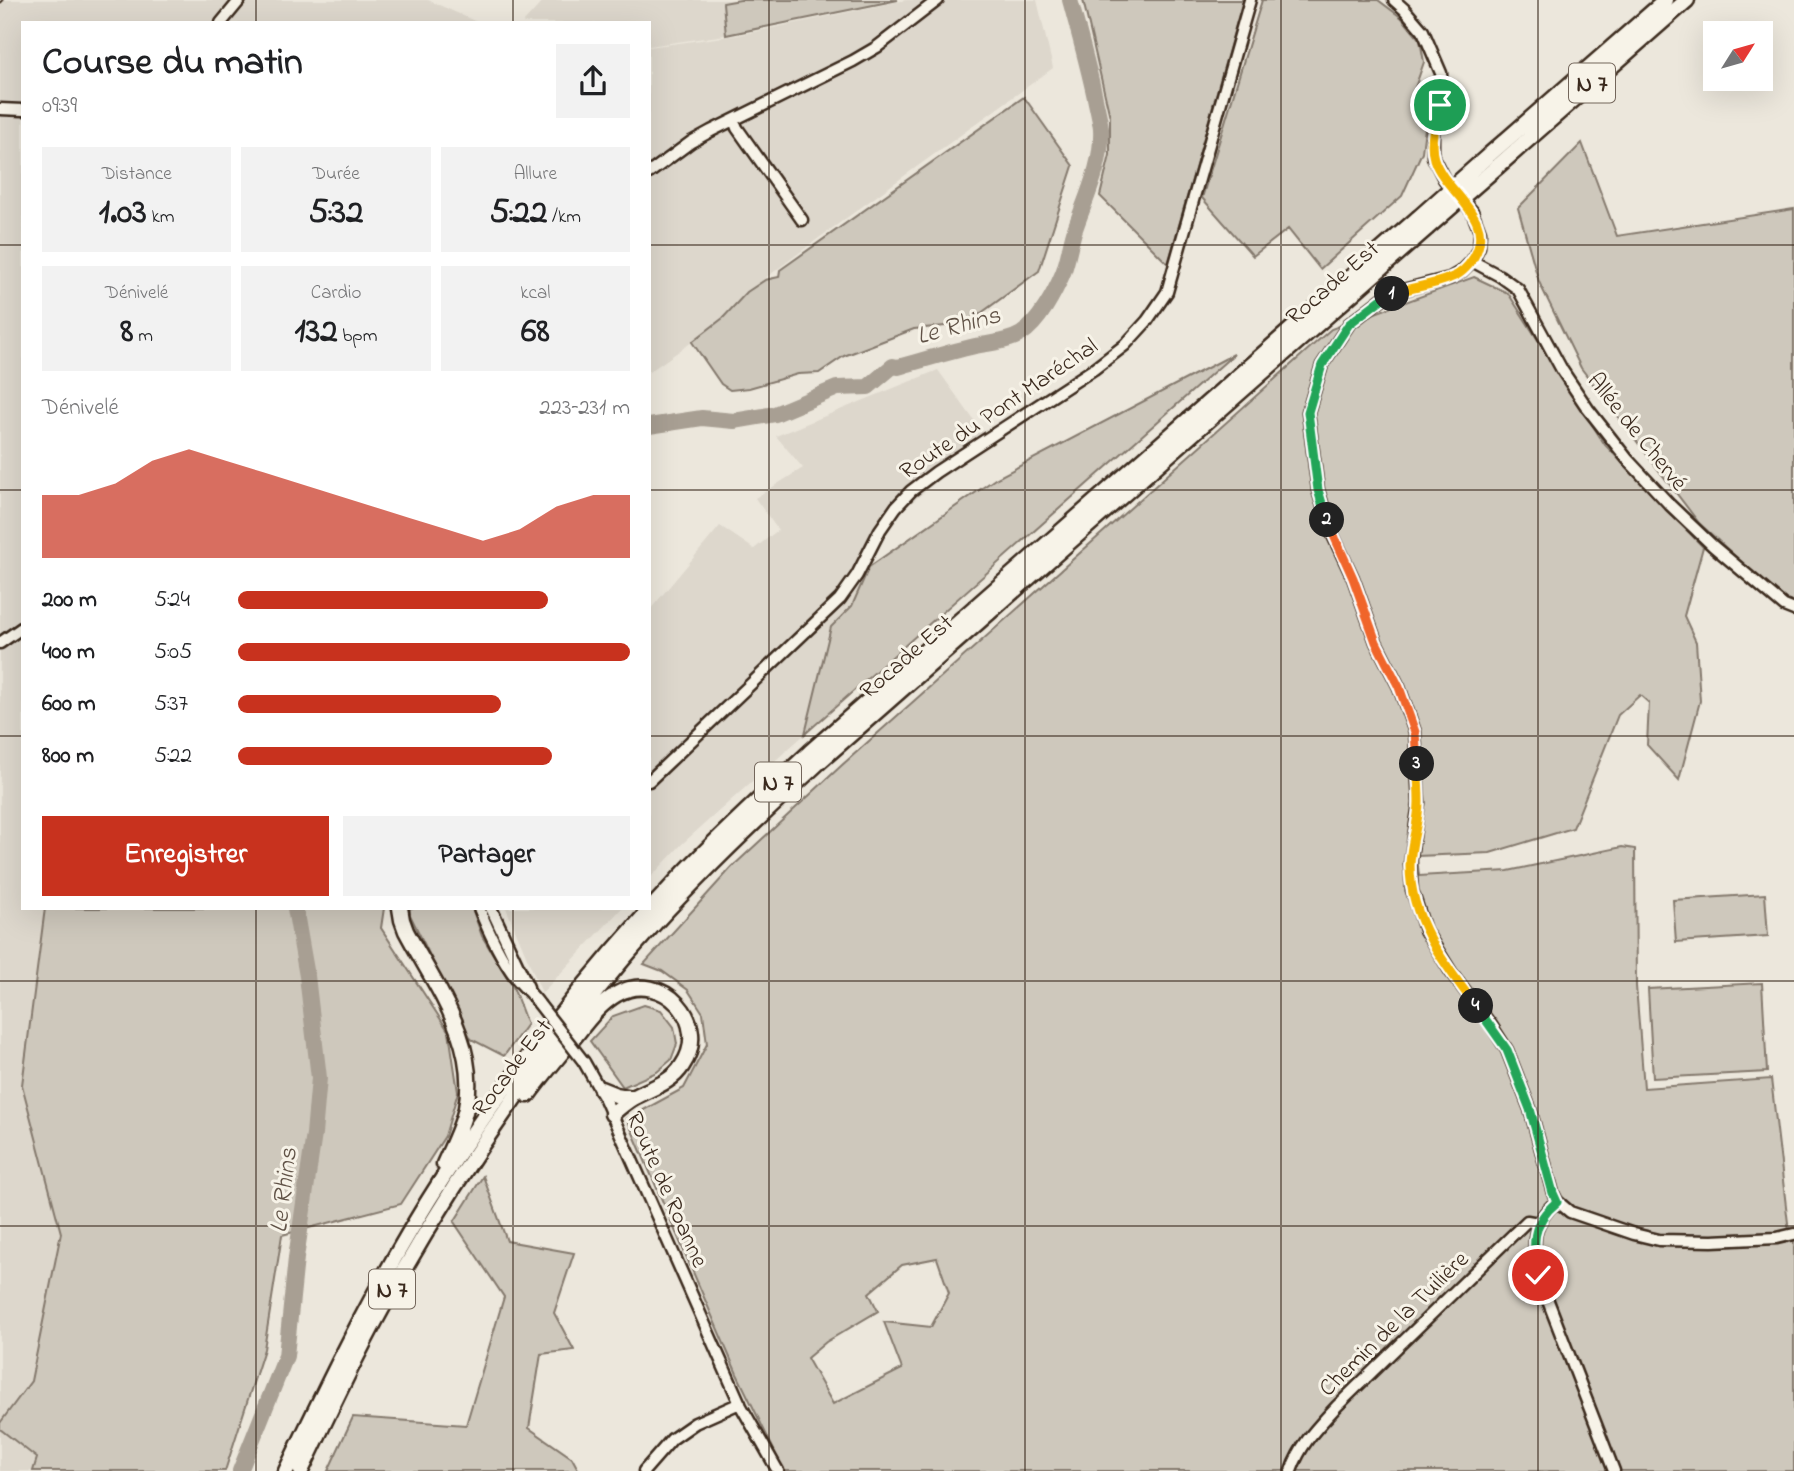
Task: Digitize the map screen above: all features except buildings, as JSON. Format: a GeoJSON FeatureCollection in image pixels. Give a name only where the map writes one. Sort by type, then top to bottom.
{"type":"FeatureCollection","features":[{"type":"Feature","properties":{"kind":"highway","name":"Rocade Est"},"geometry":{"type":"LineString","coordinates":[[301,1471],[393,1288],[500,1117],[553,1046],[625,958],[690,887],[752,824],[839,744],[1493,161],[1666,0]]}},
{"type":"Feature","properties":{"kind":"highway","name":"Rocade Est"},"geometry":{"type":"LineString","coordinates":[[1493,161],[1687,0]]}},
{"type":"Feature","properties":{"kind":"highway","name":"Rocade Est"},"geometry":{"type":"LineString","coordinates":[[286,1471],[368,1305],[442,1178],[544,1035],[681,877],[821,743],[1423,223]]}},
{"type":"Feature","properties":{"kind":"highway"},"geometry":{"type":"LineString","coordinates":[[400,910],[406,931],[453,1018],[466,1054],[469,1072],[466,1109],[443,1166],[442,1178]]}},
{"type":"Feature","properties":{"kind":"highway"},"geometry":{"type":"LineString","coordinates":[[500,1117],[520,1105],[586,1022],[607,1001],[618,993],[641,987],[663,993],[681,1007],[690,1028],[692,1041],[684,1064],[676,1074],[633,1098],[612,1114]]}},
{"type":"Feature","properties":{"kind":"highway"},"geometry":{"type":"LineString","coordinates":[[601,1089],[616,1096],[633,1098]]}},
{"type":"Feature","properties":{"kind":"street"},"geometry":{"type":"LineString","coordinates":[[223,21],[240,0]]}},
{"type":"Feature","properties":{"kind":"street"},"geometry":{"type":"LineString","coordinates":[[916,16],[928,0]]}},
{"type":"Feature","properties":{"kind":"street"},"geometry":{"type":"LineString","coordinates":[[651,172],[691,142],[877,47],[938,0]]}},
{"type":"Feature","properties":{"kind":"street","name":"Route du Pont Maréchal"},"geometry":{"type":"LineString","coordinates":[[651,779],[840,599],[857,575],[880,530],[911,491],[1094,369],[1125,345],[1147,321],[1167,292],[1250,0]]}},
{"type":"Feature","properties":{"kind":"street"},"geometry":{"type":"LineString","coordinates":[[1394,0],[1423,32],[1441,73],[1442,99],[1433,131],[1433,157],[1444,179],[1472,211],[1480,232],[1479,247],[1472,261],[1462,271],[1450,278],[1395,292],[1349,324],[1322,365],[1308,412],[1318,490],[1330,529],[1353,578],[1376,642],[1399,687],[1415,732],[1419,803],[1410,864],[1412,890],[1425,930],[1451,972],[1507,1050],[1530,1109],[1557,1202],[1570,1212],[1658,1240],[1713,1241],[1777,1238],[1794,1234]]}},
{"type":"Feature","properties":{"kind":"street"},"geometry":{"type":"LineString","coordinates":[[0,109],[21,110]]}},
{"type":"Feature","properties":{"kind":"street"},"geometry":{"type":"LineString","coordinates":[[734,120],[802,220]]}},
{"type":"Feature","properties":{"kind":"street","name":"Allée de Chervé"},"geometry":{"type":"LineString","coordinates":[[1472,261],[1518,289],[1562,370],[1628,460],[1713,546],[1784,606],[1794,610]]}},
{"type":"Feature","properties":{"kind":"street"},"geometry":{"type":"LineString","coordinates":[[0,643],[21,628]]}},
{"type":"Feature","properties":{"kind":"street"},"geometry":{"type":"LineString","coordinates":[[480,910],[500,953],[517,980],[529,991]]}},
{"type":"Feature","properties":{"kind":"street"},"geometry":{"type":"LineString","coordinates":[[492,910],[529,991]]}},
{"type":"Feature","properties":{"kind":"street","name":"Route de Roanne"},"geometry":{"type":"LineString","coordinates":[[529,991],[584,1062],[601,1089],[740,1403],[778,1471]]}},
{"type":"Feature","properties":{"kind":"street"},"geometry":{"type":"LineString","coordinates":[[1557,1202],[1545,1211],[1538,1223],[1533,1244],[1538,1275],[1614,1471]]}},
{"type":"Feature","properties":{"kind":"street","name":"Chemin de la Tuilière"},"geometry":{"type":"LineString","coordinates":[[1291,1471],[1297,1453],[1337,1406],[1527,1221],[1538,1223]]}},
{"type":"Feature","properties":{"kind":"street"},"geometry":{"type":"LineString","coordinates":[[644,1471],[672,1439],[695,1423],[740,1403]]}},
{"type":"Feature","properties":{"kind":"shaded area"},"geometry":{"type":"Polygon","coordinates":[[[0,0],[428,0],[475,21],[21,21],[21,910],[45,910],[22,1085],[61,1233],[31,1381],[0,1423],[0,0]]]}},
{"type":"Feature","properties":{"kind":"shaded area"},"geometry":{"type":"Polygon","coordinates":[[[544,0],[740,0],[723,3],[726,35],[651,46],[651,21],[525,21],[544,0]]]}},
{"type":"Feature","properties":{"kind":"shaded area"},"geometry":{"type":"Polygon","coordinates":[[[740,0],[898,0],[726,35],[723,3],[740,0]]]}},
{"type":"Feature","properties":{"kind":"shaded area"},"geometry":{"type":"Polygon","coordinates":[[[906,0],[1037,0],[1053,68],[747,292],[723,318],[651,371],[651,47],[738,35],[906,0]]]}},
{"type":"Feature","properties":{"kind":"shaded area"},"geometry":{"type":"Polygon","coordinates":[[[1083,0],[1243,0],[1168,264],[1100,196],[1110,155],[1110,117],[1083,0]]]}},
{"type":"Feature","properties":{"kind":"shaded area"},"geometry":{"type":"Polygon","coordinates":[[[1262,0],[1378,0],[1402,18],[1420,40],[1424,62],[1410,102],[1428,104],[1422,152],[1402,196],[1320,269],[1288,229],[1253,256],[1202,198],[1262,0]]]}},
{"type":"Feature","properties":{"kind":"shaded area"},"geometry":{"type":"Polygon","coordinates":[[[1024,97],[1073,166],[1039,271],[966,324],[914,329],[844,356],[819,373],[798,374],[749,388],[730,390],[721,384],[692,342],[723,318],[747,292],[765,280],[779,277],[780,270],[1024,97]]]}},
{"type":"Feature","properties":{"kind":"shaded area"},"geometry":{"type":"Polygon","coordinates":[[[1582,143],[1617,236],[1794,209],[1794,606],[1784,601],[1699,523],[1581,368],[1539,282],[1518,208],[1582,143]]]}},
{"type":"Feature","properties":{"kind":"shaded area"},"geometry":{"type":"Polygon","coordinates":[[[1474,277],[1508,293],[1605,445],[1703,547],[1684,616],[1696,642],[1700,701],[1679,780],[1647,745],[1649,703],[1640,695],[1618,715],[1573,828],[1490,853],[1417,856],[1419,876],[1508,871],[1622,847],[1635,849],[1636,986],[1644,1088],[1771,1079],[1790,1240],[1794,1239],[1794,1471],[784,1471],[737,1374],[627,1119],[684,1088],[707,1044],[703,1013],[688,990],[662,971],[644,964],[732,867],[841,766],[1331,329],[1474,277]],[[937,1258],[902,1265],[869,1293],[878,1311],[826,1342],[807,1358],[833,1404],[902,1369],[884,1322],[931,1327],[949,1293],[937,1258]]]}},
{"type":"Feature","properties":{"kind":"shaded area"},"geometry":{"type":"Polygon","coordinates":[[[1234,354],[805,734],[831,627],[852,606],[869,567],[995,479],[1234,354]]]}},
{"type":"Feature","properties":{"kind":"shaded area"},"geometry":{"type":"Polygon","coordinates":[[[938,370],[991,444],[937,481],[896,516],[852,606],[831,628],[805,734],[682,844],[651,877],[651,609],[720,526],[754,549],[778,530],[755,498],[803,468],[776,436],[938,370]]]}},
{"type":"Feature","properties":{"kind":"shaded area"},"geometry":{"type":"Polygon","coordinates":[[[1765,894],[1768,936],[1676,942],[1673,900],[1765,894]]]}},
{"type":"Feature","properties":{"kind":"shaded area"},"geometry":{"type":"Polygon","coordinates":[[[45,910],[384,910],[381,928],[449,1032],[458,1092],[445,1136],[401,1204],[282,1235],[264,1349],[225,1471],[33,1471],[37,1458],[0,1429],[0,1423],[31,1381],[61,1233],[22,1085],[45,910]]]}},
{"type":"Feature","properties":{"kind":"shaded area"},"geometry":{"type":"Polygon","coordinates":[[[410,910],[473,910],[482,936],[513,987],[527,1024],[504,1056],[471,1039],[410,915],[410,910]]]}},
{"type":"Feature","properties":{"kind":"shaded area"},"geometry":{"type":"Polygon","coordinates":[[[507,910],[620,910],[542,993],[507,910]]]}},
{"type":"Feature","properties":{"kind":"shaded area"},"geometry":{"type":"Polygon","coordinates":[[[1762,983],[1767,1072],[1653,1078],[1648,989],[1762,983]]]}},
{"type":"Feature","properties":{"kind":"shaded area"},"geometry":{"type":"Polygon","coordinates":[[[644,1005],[661,1010],[674,1027],[677,1044],[671,1060],[657,1072],[623,1087],[590,1041],[613,1016],[644,1005]]]}},
{"type":"Feature","properties":{"kind":"shaded area"},"geometry":{"type":"Polygon","coordinates":[[[483,1176],[507,1241],[574,1253],[554,1313],[574,1350],[541,1354],[529,1428],[572,1458],[579,1471],[328,1471],[353,1417],[466,1425],[504,1297],[454,1222],[483,1176]]]}},
{"type":"Feature","properties":{"kind":"shaded area"},"geometry":{"type":"Polygon","coordinates":[[[0,1429],[37,1458],[33,1471],[0,1471],[0,1429]]]}},
{"type":"Feature","properties":{"kind":"waterway","name":"Le Rhins"},"geometry":{"type":"LineString","coordinates":[[651,426],[702,418],[734,421],[775,414],[837,388],[868,387],[893,366],[1005,341],[1028,329],[1046,307],[1063,273],[1092,182],[1101,142],[1099,117],[1070,0]]}},
{"type":"Feature","properties":{"kind":"waterway","name":"Le Rhins"},"geometry":{"type":"LineString","coordinates":[[240,1471],[286,1356],[296,1258],[314,1134],[319,1078],[307,976],[295,910]]}},
{"type":"Feature","properties":{"kind":"railway"},"geometry":{"type":"LineString","coordinates":[[0,3],[3,0]]}},
{"type":"Feature","properties":{"kind":"route"},"geometry":{"type":"LineString","coordinates":[[1440,105],[1433,131],[1433,157],[1444,179],[1472,211],[1480,232],[1479,247],[1472,261],[1462,271],[1450,278],[1395,292],[1349,324],[1322,365],[1308,412],[1318,490],[1330,529],[1353,578],[1376,642],[1399,687],[1415,732],[1419,803],[1410,864],[1412,890],[1425,930],[1451,972],[1507,1050],[1530,1109],[1557,1202],[1545,1211],[1538,1223],[1533,1244],[1538,1275]]}}]}
